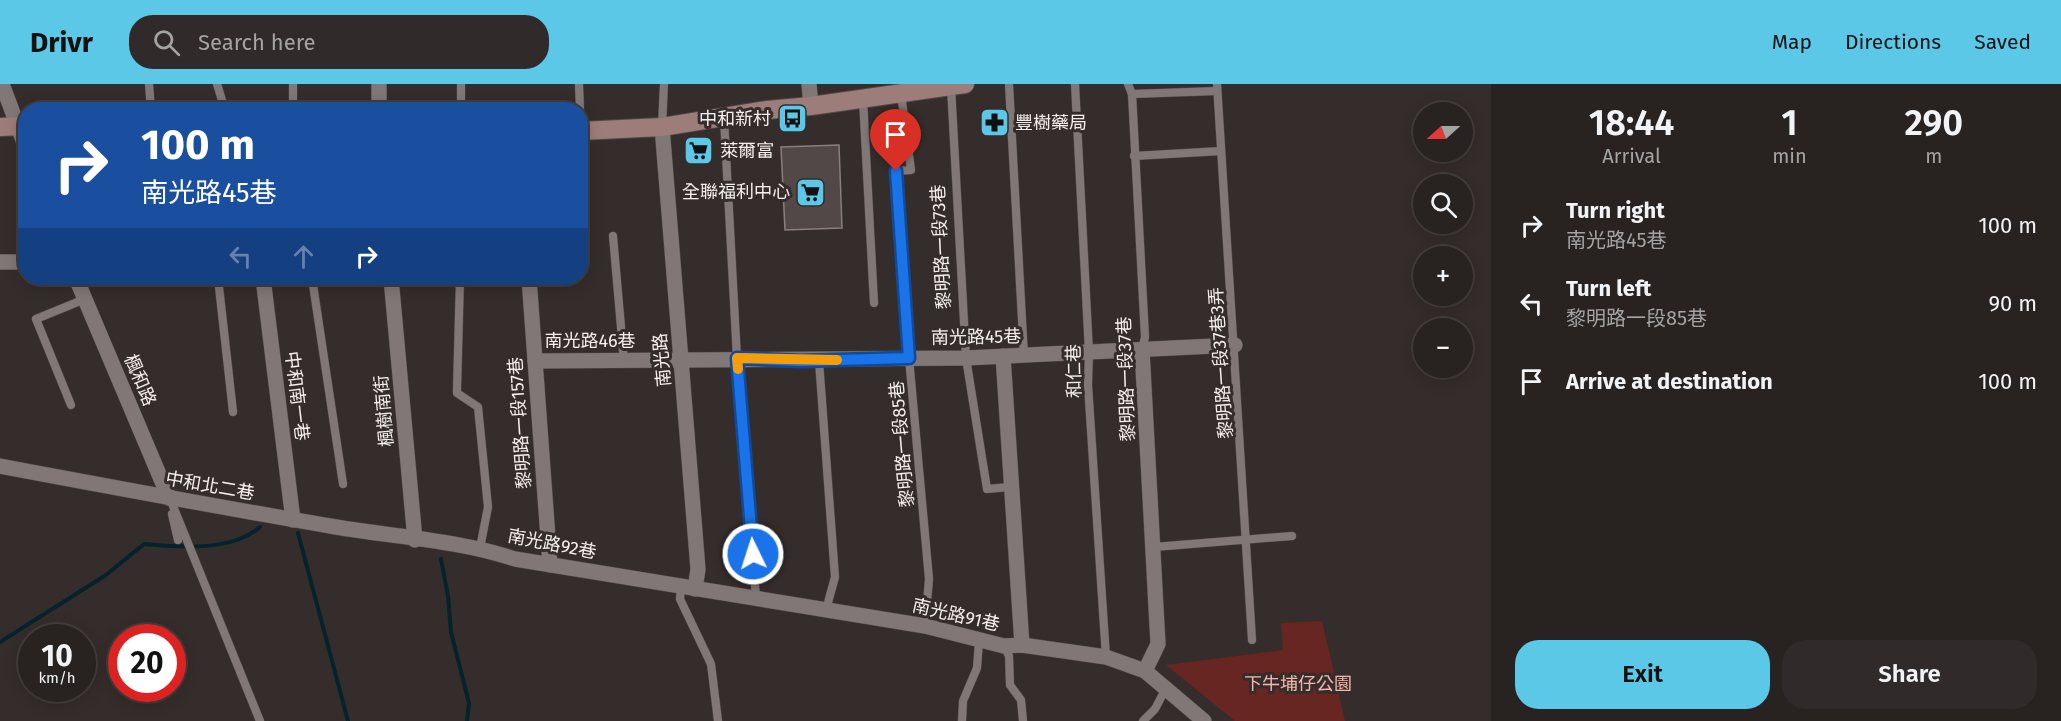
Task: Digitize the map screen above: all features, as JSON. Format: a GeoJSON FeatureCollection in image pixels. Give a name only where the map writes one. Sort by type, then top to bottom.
{"type":"FeatureCollection","features":[{"type":"Feature","properties":{"kind":"main road"},"geometry":{"type":"LineString","coordinates":[[588,131],[662,127],[724,116],[901,94],[946,86]]}},
{"type":"Feature","properties":{"kind":"street"},"geometry":{"type":"LineString","coordinates":[[2,84],[14,127]]}},
{"type":"Feature","properties":{"kind":"street"},"geometry":{"type":"LineString","coordinates":[[379,84],[379,102]]}},
{"type":"Feature","properties":{"kind":"street"},"geometry":{"type":"LineString","coordinates":[[809,84],[811,106]]}},
{"type":"Feature","properties":{"kind":"street","name":"南光路"},"geometry":{"type":"LineString","coordinates":[[662,127],[698,569],[688,588]]}},
{"type":"Feature","properties":{"kind":"street"},"geometry":{"type":"LineString","coordinates":[[0,262],[18,262]]}},
{"type":"Feature","properties":{"kind":"street","name":"楓和路"},"geometry":{"type":"LineString","coordinates":[[79,285],[170,500]]}},
{"type":"Feature","properties":{"kind":"street","name":"中和南一巷"},"geometry":{"type":"LineString","coordinates":[[264,285],[293,520]]}},
{"type":"Feature","properties":{"kind":"street","name":"楓樹南街"},"geometry":{"type":"LineString","coordinates":[[393,285],[415,540]]}},
{"type":"Feature","properties":{"kind":"street","name":"黎明路一段157巷"},"geometry":{"type":"LineString","coordinates":[[530,285],[550,565]]}},
{"type":"Feature","properties":{"kind":"street","name":"南光路45巷"},"geometry":{"type":"LineString","coordinates":[[682,360],[966,358],[1235,345]]}},
{"type":"Feature","properties":{"kind":"street","name":"黎明路一段37巷"},"geometry":{"type":"LineString","coordinates":[[1142,350],[1158,644],[1145,671]]}},
{"type":"Feature","properties":{"kind":"street"},"geometry":{"type":"LineString","coordinates":[[1003,356],[1022,645]]}},
{"type":"Feature","properties":{"kind":"street","name":"南光路46巷"},"geometry":{"type":"LineString","coordinates":[[535,361],[682,360]]}},
{"type":"Feature","properties":{"kind":"street","name":"中和北二巷"},"geometry":{"type":"LineString","coordinates":[[0,466],[170,500],[415,540]]}},
{"type":"Feature","properties":{"kind":"street","name":"南光路92巷"},"geometry":{"type":"LineString","coordinates":[[415,540],[480,548],[515,559],[688,588]]}},
{"type":"Feature","properties":{"kind":"street","name":"南光路91巷"},"geometry":{"type":"LineString","coordinates":[[688,588],[925,626],[1004,646],[1022,645],[1106,657],[1145,671],[1204,721]]}},
{"type":"Feature","properties":{"kind":"lane"},"geometry":{"type":"LineString","coordinates":[[149,84],[150,102]]}},
{"type":"Feature","properties":{"kind":"lane"},"geometry":{"type":"LineString","coordinates":[[217,84],[223,102]]}},
{"type":"Feature","properties":{"kind":"lane"},"geometry":{"type":"LineString","coordinates":[[293,84],[293,102]]}},
{"type":"Feature","properties":{"kind":"lane"},"geometry":{"type":"LineString","coordinates":[[461,84],[461,102]]}},
{"type":"Feature","properties":{"kind":"lane"},"geometry":{"type":"LineString","coordinates":[[579,84],[580,102]]}},
{"type":"Feature","properties":{"kind":"lane"},"geometry":{"type":"LineString","coordinates":[[662,127],[664,84]]}},
{"type":"Feature","properties":{"kind":"lane"},"geometry":{"type":"LineString","coordinates":[[1009,84],[1024,356]]}},
{"type":"Feature","properties":{"kind":"lane","name":"和仁巷"},"geometry":{"type":"LineString","coordinates":[[1075,84],[1089,352],[1088,384],[1106,657]]}},
{"type":"Feature","properties":{"kind":"lane","name":"黎明路一段37巷"},"geometry":{"type":"LineString","coordinates":[[1128,84],[1132,94],[1144,337],[1142,350]]}},
{"type":"Feature","properties":{"kind":"lane","name":"黎明路一段73巷"},"geometry":{"type":"LineString","coordinates":[[946,86],[966,358],[987,489],[1010,487]]}},
{"type":"Feature","properties":{"kind":"lane"},"geometry":{"type":"LineString","coordinates":[[1132,94],[1217,88]]}},
{"type":"Feature","properties":{"kind":"lane","name":"黎明路一段37巷3弄"},"geometry":{"type":"LineString","coordinates":[[1217,88],[1252,640]]}},
{"type":"Feature","properties":{"kind":"lane","name":"黎明路一段85巷"},"geometry":{"type":"LineString","coordinates":[[901,94],[911,170],[896,171],[909,358],[929,579],[925,626]]}},
{"type":"Feature","properties":{"kind":"lane"},"geometry":{"type":"LineString","coordinates":[[863,99],[874,303]]}},
{"type":"Feature","properties":{"kind":"lane"},"geometry":{"type":"LineString","coordinates":[[724,116],[737,358],[756,598]]}},
{"type":"Feature","properties":{"kind":"lane"},"geometry":{"type":"LineString","coordinates":[[1134,156],[1221,151]]}},
{"type":"Feature","properties":{"kind":"lane"},"geometry":{"type":"LineString","coordinates":[[613,236],[624,361]]}},
{"type":"Feature","properties":{"kind":"lane"},"geometry":{"type":"LineString","coordinates":[[219,285],[233,412]]}},
{"type":"Feature","properties":{"kind":"lane"},"geometry":{"type":"LineString","coordinates":[[313,285],[343,484]]}},
{"type":"Feature","properties":{"kind":"lane"},"geometry":{"type":"LineString","coordinates":[[460,285],[457,389],[458,393],[478,407],[488,507],[480,548]]}},
{"type":"Feature","properties":{"kind":"lane"},"geometry":{"type":"LineString","coordinates":[[71,405],[36,319],[85,299]]}},
{"type":"Feature","properties":{"kind":"lane"},"geometry":{"type":"LineString","coordinates":[[819,360],[835,577],[826,610]]}},
{"type":"Feature","properties":{"kind":"lane"},"geometry":{"type":"LineString","coordinates":[[170,500],[178,540]]}},
{"type":"Feature","properties":{"kind":"lane"},"geometry":{"type":"LineString","coordinates":[[170,500],[260,721]]}},
{"type":"Feature","properties":{"kind":"lane"},"geometry":{"type":"LineString","coordinates":[[1154,547],[1292,536]]}},
{"type":"Feature","properties":{"kind":"lane"},"geometry":{"type":"LineString","coordinates":[[688,588],[680,599],[711,664],[718,721]]}},
{"type":"Feature","properties":{"kind":"lane"},"geometry":{"type":"LineString","coordinates":[[962,721],[963,701],[977,668],[979,641]]}},
{"type":"Feature","properties":{"kind":"lane"},"geometry":{"type":"LineString","coordinates":[[1004,646],[1009,656],[1010,685],[1021,700],[1023,721]]}},
{"type":"Feature","properties":{"kind":"lane"},"geometry":{"type":"LineString","coordinates":[[1143,721],[1155,709],[1165,690]]}},
{"type":"Feature","properties":{"kind":"green space","name":"下牛埔仔公園"},"geometry":{"type":"Polygon","coordinates":[[[1322,621],[1345,721],[1235,721],[1166,665],[1283,650],[1281,623],[1322,621]]]}},
{"type":"Feature","properties":{"kind":"building"},"geometry":{"type":"Polygon","coordinates":[[[839,145],[842,228],[785,230],[781,147],[839,145]]]}},
{"type":"Feature","properties":{"kind":"waterway"},"geometry":{"type":"LineString","coordinates":[[0,642],[106,575],[144,544],[189,547],[220,544],[235,541],[260,527]]}},
{"type":"Feature","properties":{"kind":"waterway"},"geometry":{"type":"LineString","coordinates":[[298,533],[348,721]]}},
{"type":"Feature","properties":{"kind":"waterway"},"geometry":{"type":"LineString","coordinates":[[441,559],[448,596],[451,632],[469,703],[467,721]]}},
{"type":"Feature","properties":{"kind":"slow traffic"},"geometry":{"type":"LineString","coordinates":[[738,369],[737,358],[782,361],[837,360]]}},
{"type":"Feature","properties":{"kind":"place","name":"中和新村"},"geometry":{"type":"Point","coordinates":[792,119]}},
{"type":"Feature","properties":{"kind":"place","name":"豐樹藥局"},"geometry":{"type":"Point","coordinates":[994,123]}},
{"type":"Feature","properties":{"kind":"place","name":"萊爾富"},"geometry":{"type":"Point","coordinates":[699,151]}},
{"type":"Feature","properties":{"kind":"place","name":"全聯福利中心"},"geometry":{"type":"Point","coordinates":[811,192]}},
{"type":"Feature","properties":{"kind":"route"},"geometry":{"type":"LineString","coordinates":[[753,554],[737,358],[782,361],[909,358],[896,171]]}}]}
